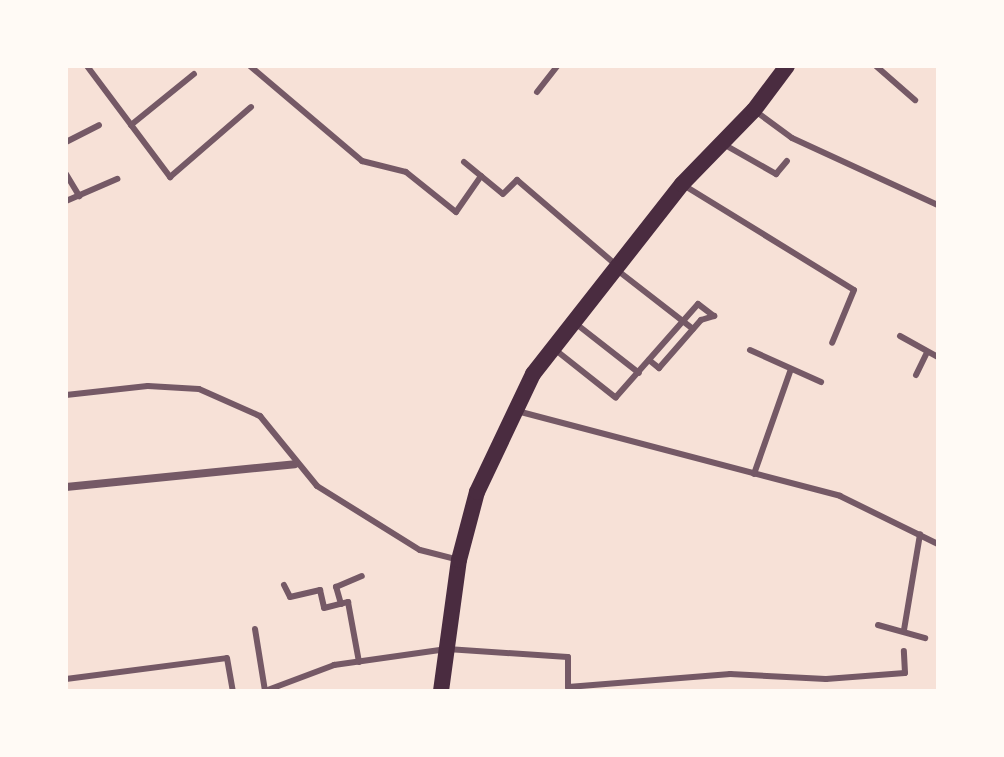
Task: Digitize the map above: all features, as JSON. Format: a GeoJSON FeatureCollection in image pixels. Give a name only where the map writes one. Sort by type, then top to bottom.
{"type":"FeatureCollection","features":[{"type":"Feature","properties":{"kind":"main road"},"geometry":{"type":"LineString","coordinates":[[441,691],[459,560],[477,492],[513,410],[553,348],[682,184],[754,110],[784,67]]}},
{"type":"Feature","properties":{"kind":"street"},"geometry":{"type":"LineString","coordinates":[[66,487],[295,464]]}},
{"type":"Feature","properties":{"kind":"lane"},"geometry":{"type":"LineString","coordinates":[[87,66],[170,177],[251,107]]}},
{"type":"Feature","properties":{"kind":"lane"},"geometry":{"type":"LineString","coordinates":[[250,66],[362,161],[406,172],[456,212],[481,176]]}},
{"type":"Feature","properties":{"kind":"lane"},"geometry":{"type":"LineString","coordinates":[[537,92],[557,66]]}},
{"type":"Feature","properties":{"kind":"lane"},"geometry":{"type":"LineString","coordinates":[[876,66],[915,100]]}},
{"type":"Feature","properties":{"kind":"lane"},"geometry":{"type":"LineString","coordinates":[[131,125],[194,74]]}},
{"type":"Feature","properties":{"kind":"lane"},"geometry":{"type":"LineString","coordinates":[[754,110],[792,138],[937,202]]}},
{"type":"Feature","properties":{"kind":"lane"},"geometry":{"type":"LineString","coordinates":[[66,142],[99,125]]}},
{"type":"Feature","properties":{"kind":"lane"},"geometry":{"type":"LineString","coordinates":[[721,144],[776,174],[787,161]]}},
{"type":"Feature","properties":{"kind":"lane"},"geometry":{"type":"LineString","coordinates":[[464,162],[503,194],[517,180],[616,268],[693,329]]}},
{"type":"Feature","properties":{"kind":"lane"},"geometry":{"type":"LineString","coordinates":[[66,174],[79,196]]}},
{"type":"Feature","properties":{"kind":"lane"},"geometry":{"type":"LineString","coordinates":[[66,201],[117,179]]}},
{"type":"Feature","properties":{"kind":"lane"},"geometry":{"type":"LineString","coordinates":[[682,184],[854,290],[832,343]]}},
{"type":"Feature","properties":{"kind":"lane"},"geometry":{"type":"LineString","coordinates":[[553,348],[617,398],[628,390],[649,360],[698,304],[714,316],[693,329],[659,368],[649,360]]}},
{"type":"Feature","properties":{"kind":"lane"},"geometry":{"type":"LineString","coordinates":[[574,322],[639,373]]}},
{"type":"Feature","properties":{"kind":"lane"},"geometry":{"type":"LineString","coordinates":[[900,336],[938,357]]}},
{"type":"Feature","properties":{"kind":"lane"},"geometry":{"type":"LineString","coordinates":[[750,350],[821,382]]}},
{"type":"Feature","properties":{"kind":"lane"},"geometry":{"type":"LineString","coordinates":[[916,375],[927,352]]}},
{"type":"Feature","properties":{"kind":"lane"},"geometry":{"type":"LineString","coordinates":[[754,474],[791,369]]}},
{"type":"Feature","properties":{"kind":"lane"},"geometry":{"type":"LineString","coordinates":[[66,395],[148,386],[199,389],[260,416],[295,464],[317,486],[420,550],[459,560]]}},
{"type":"Feature","properties":{"kind":"lane"},"geometry":{"type":"LineString","coordinates":[[513,410],[840,496],[938,544]]}},
{"type":"Feature","properties":{"kind":"lane"},"geometry":{"type":"LineString","coordinates":[[904,630],[920,534]]}},
{"type":"Feature","properties":{"kind":"lane"},"geometry":{"type":"LineString","coordinates":[[341,604],[336,587],[362,576]]}},
{"type":"Feature","properties":{"kind":"lane"},"geometry":{"type":"LineString","coordinates":[[284,585],[290,597],[320,590],[324,608],[348,602],[359,662]]}},
{"type":"Feature","properties":{"kind":"lane"},"geometry":{"type":"LineString","coordinates":[[878,625],[925,638]]}},
{"type":"Feature","properties":{"kind":"lane"},"geometry":{"type":"LineString","coordinates":[[255,629],[265,691],[359,662],[447,649],[568,657],[568,689],[730,674],[826,679],[905,673],[904,651]]}},
{"type":"Feature","properties":{"kind":"lane"},"geometry":{"type":"LineString","coordinates":[[66,679],[227,658],[233,691]]}}]}
